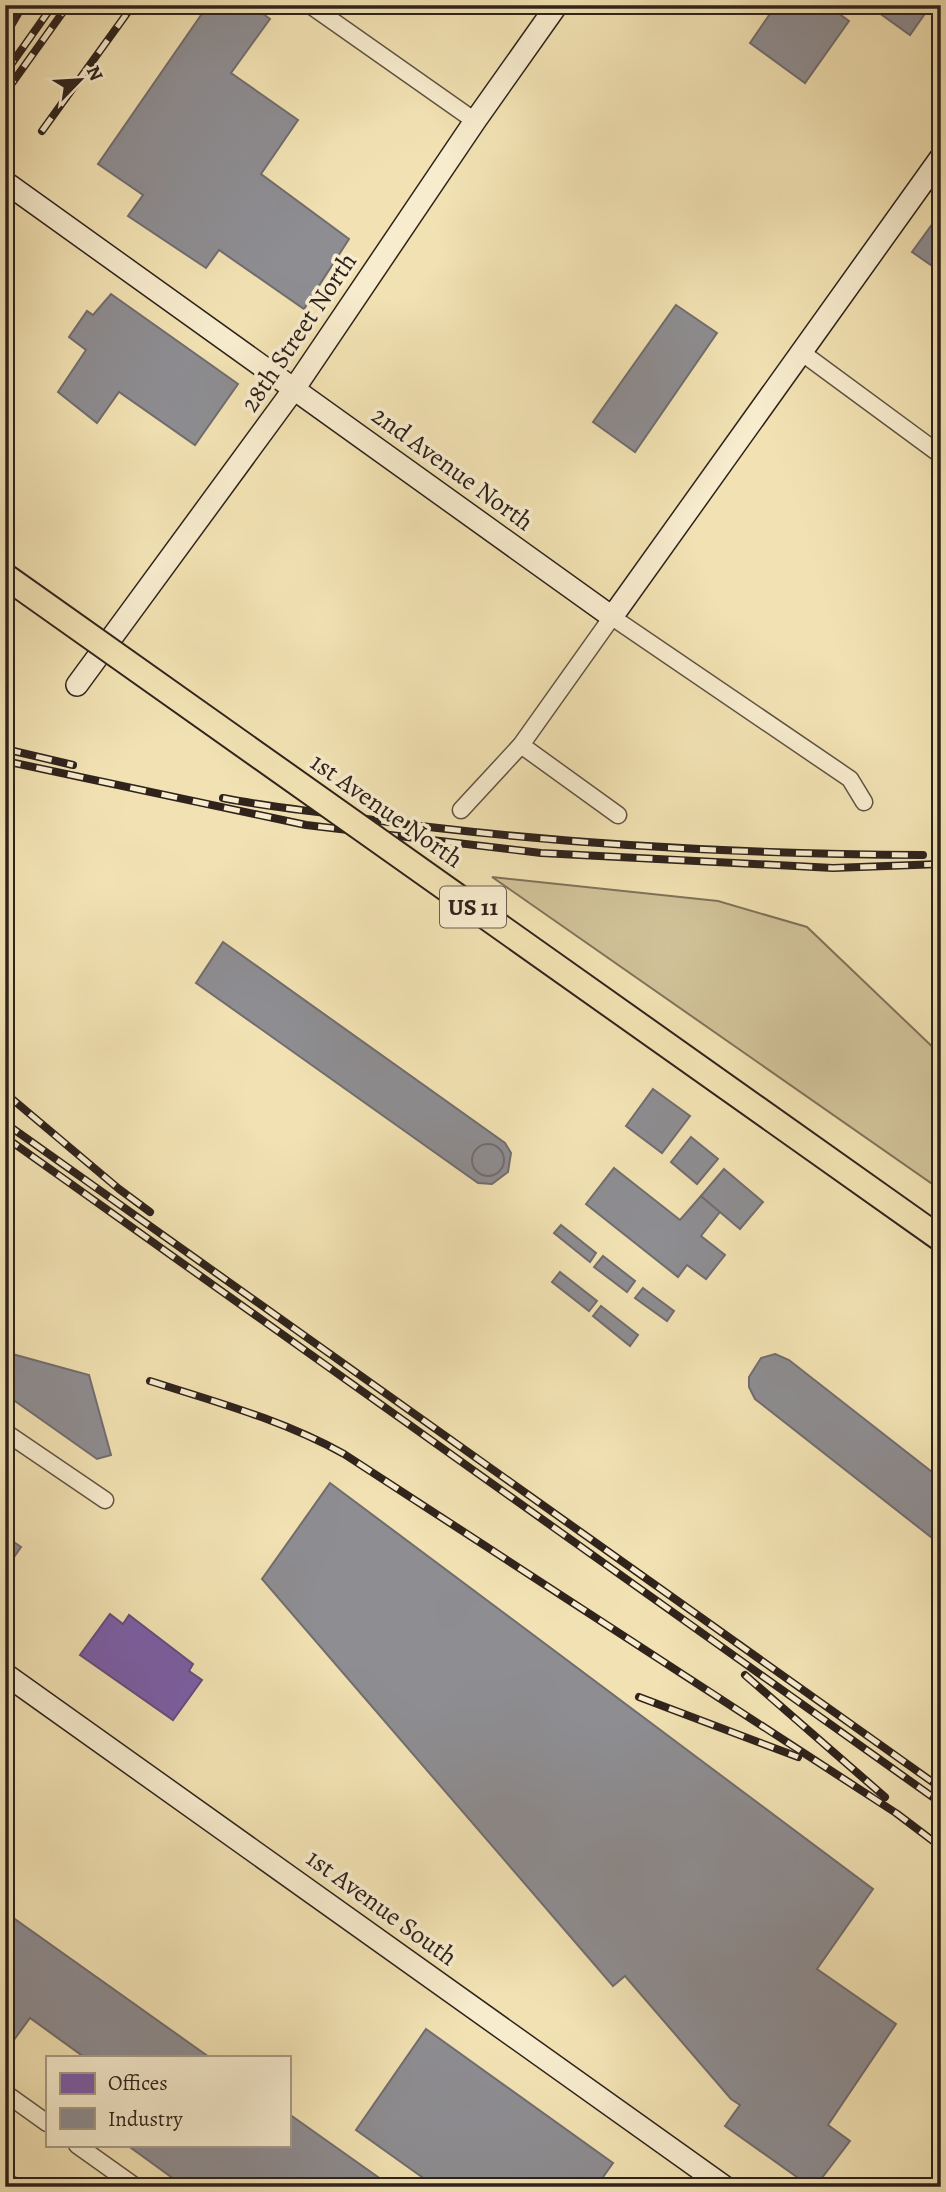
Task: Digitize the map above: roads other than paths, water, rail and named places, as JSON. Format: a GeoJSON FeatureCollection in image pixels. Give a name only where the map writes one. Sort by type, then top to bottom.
{"type":"FeatureCollection","features":[{"type":"Feature","properties":{"kind":"main road","name":"1st Avenue North"},"geometry":{"type":"LineString","coordinates":[[5,576],[941,1239]]}},
{"type":"Feature","properties":{"kind":"street"},"geometry":{"type":"LineString","coordinates":[[310,5],[475,121]]}},
{"type":"Feature","properties":{"kind":"street","name":"28th Street North"},"geometry":{"type":"LineString","coordinates":[[77,685],[294,389],[475,121],[557,5]]}},
{"type":"Feature","properties":{"kind":"street"},"geometry":{"type":"LineString","coordinates":[[461,810],[521,745],[941,157]]}},
{"type":"Feature","properties":{"kind":"street","name":"2nd Avenue North"},"geometry":{"type":"LineString","coordinates":[[5,182],[612,617],[850,779],[864,802]]}},
{"type":"Feature","properties":{"kind":"street"},"geometry":{"type":"LineString","coordinates":[[801,352],[941,455]]}},
{"type":"Feature","properties":{"kind":"street"},"geometry":{"type":"LineString","coordinates":[[521,745],[618,815]]}},
{"type":"Feature","properties":{"kind":"street"},"geometry":{"type":"LineString","coordinates":[[5,1432],[105,1500]]}},
{"type":"Feature","properties":{"kind":"street","name":"1st Avenue South"},"geometry":{"type":"LineString","coordinates":[[5,1674],[725,2187]]}},
{"type":"Feature","properties":{"kind":"street"},"geometry":{"type":"LineString","coordinates":[[5,2093],[46,2122]]}},
{"type":"Feature","properties":{"kind":"street"},"geometry":{"type":"LineString","coordinates":[[78,2146],[136,2187]]}},
{"type":"Feature","properties":{"kind":"railway"},"geometry":{"type":"LineString","coordinates":[[5,36],[23,5]]}},
{"type":"Feature","properties":{"kind":"railway"},"geometry":{"type":"LineString","coordinates":[[5,73],[53,5]]}},
{"type":"Feature","properties":{"kind":"railway"},"geometry":{"type":"LineString","coordinates":[[5,93],[68,5]]}},
{"type":"Feature","properties":{"kind":"railway"},"geometry":{"type":"LineString","coordinates":[[42,131],[133,5]]}},
{"type":"Feature","properties":{"kind":"railway"},"geometry":{"type":"LineString","coordinates":[[5,749],[73,765]]}},
{"type":"Feature","properties":{"kind":"railway"},"geometry":{"type":"LineString","coordinates":[[5,761],[306,825],[541,853],[833,868],[941,864]]}},
{"type":"Feature","properties":{"kind":"railway"},"geometry":{"type":"LineString","coordinates":[[223,798],[429,827],[570,841],[711,850],[923,855]]}},
{"type":"Feature","properties":{"kind":"railway"},"geometry":{"type":"LineString","coordinates":[[5,1093],[150,1212]]}},
{"type":"Feature","properties":{"kind":"railway"},"geometry":{"type":"LineString","coordinates":[[5,1123],[941,1788]]}},
{"type":"Feature","properties":{"kind":"railway"},"geometry":{"type":"LineString","coordinates":[[5,1137],[941,1803]]}},
{"type":"Feature","properties":{"kind":"railway"},"geometry":{"type":"LineString","coordinates":[[150,1381],[273,1421],[344,1454],[896,1813],[941,1847]]}},
{"type":"Feature","properties":{"kind":"railway"},"geometry":{"type":"LineString","coordinates":[[745,1675],[885,1797]]}},
{"type":"Feature","properties":{"kind":"railway"},"geometry":{"type":"LineString","coordinates":[[639,1697],[798,1757]]}}]}
